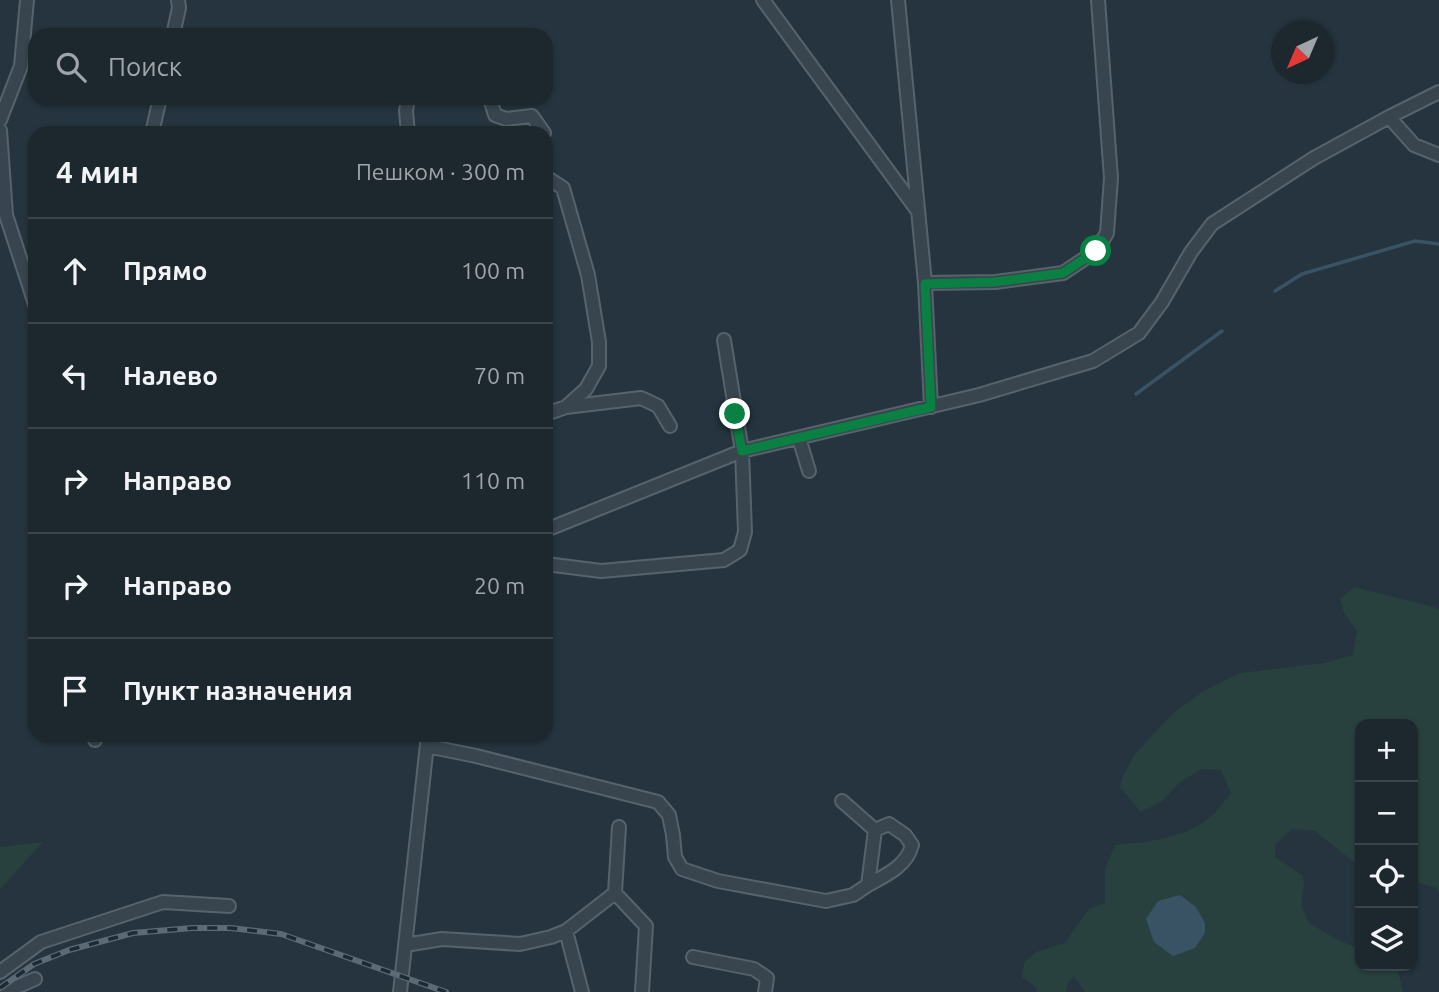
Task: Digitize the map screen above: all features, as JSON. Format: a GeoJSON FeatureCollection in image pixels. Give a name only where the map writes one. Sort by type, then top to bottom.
{"type":"FeatureCollection","features":[{"type":"Feature","properties":{"kind":"street"},"geometry":{"type":"LineString","coordinates":[[0,120],[21,66],[27,0]]}},
{"type":"Feature","properties":{"kind":"street"},"geometry":{"type":"LineString","coordinates":[[175,28],[178,0]]}},
{"type":"Feature","properties":{"kind":"street"},"geometry":{"type":"LineString","coordinates":[[763,0],[917,210]]}},
{"type":"Feature","properties":{"kind":"street"},"geometry":{"type":"LineString","coordinates":[[898,0],[925,284],[931,407]]}},
{"type":"Feature","properties":{"kind":"street"},"geometry":{"type":"LineString","coordinates":[[925,284],[995,282],[1063,273],[1096,251],[1107,233],[1111,178],[1098,0]]}},
{"type":"Feature","properties":{"kind":"street"},"geometry":{"type":"LineString","coordinates":[[553,527],[742,451],[979,396],[1093,362],[1139,333],[1212,224],[1314,158],[1439,93]]}},
{"type":"Feature","properties":{"kind":"street"},"geometry":{"type":"LineString","coordinates":[[154,126],[158,105]]}},
{"type":"Feature","properties":{"kind":"street"},"geometry":{"type":"LineString","coordinates":[[406,105],[407,126]]}},
{"type":"Feature","properties":{"kind":"street"},"geometry":{"type":"LineString","coordinates":[[492,105],[495,116],[506,119],[532,116],[539,126]]}},
{"type":"Feature","properties":{"kind":"street"},"geometry":{"type":"LineString","coordinates":[[1389,117],[1414,145],[1439,155]]}},
{"type":"Feature","properties":{"kind":"street"},"geometry":{"type":"LineString","coordinates":[[0,130],[6,215],[28,283]]}},
{"type":"Feature","properties":{"kind":"street"},"geometry":{"type":"LineString","coordinates":[[553,182],[563,188],[588,275],[599,342],[599,366],[586,389],[566,407]]}},
{"type":"Feature","properties":{"kind":"street"},"geometry":{"type":"LineString","coordinates":[[553,565],[601,571],[724,560],[740,550],[745,532],[742,451],[724,340]]}},
{"type":"Feature","properties":{"kind":"street"},"geometry":{"type":"LineString","coordinates":[[553,412],[566,407],[641,398],[658,405],[670,426]]}},
{"type":"Feature","properties":{"kind":"street"},"geometry":{"type":"LineString","coordinates":[[799,438],[809,471]]}},
{"type":"Feature","properties":{"kind":"street"},"geometry":{"type":"LineString","coordinates":[[400,992],[428,742]]}},
{"type":"Feature","properties":{"kind":"street"},"geometry":{"type":"LineString","coordinates":[[434,742],[476,756],[657,802],[669,815],[675,857],[682,869],[718,881],[826,901],[853,895],[895,870],[910,855],[912,845],[905,835],[889,824],[875,830]]}},
{"type":"Feature","properties":{"kind":"street"},"geometry":{"type":"LineString","coordinates":[[842,801],[875,830]]}},
{"type":"Feature","properties":{"kind":"street"},"geometry":{"type":"LineString","coordinates":[[619,827],[615,893],[646,926],[642,992]]}},
{"type":"Feature","properties":{"kind":"street"},"geometry":{"type":"LineString","coordinates":[[868,884],[875,830]]}},
{"type":"Feature","properties":{"kind":"street"},"geometry":{"type":"LineString","coordinates":[[405,945],[442,939],[520,944],[551,937],[566,931],[615,893]]}},
{"type":"Feature","properties":{"kind":"street"},"geometry":{"type":"LineString","coordinates":[[0,972],[41,942],[163,902],[229,906]]}},
{"type":"Feature","properties":{"kind":"street"},"geometry":{"type":"LineString","coordinates":[[566,931],[582,992]]}},
{"type":"Feature","properties":{"kind":"street"},"geometry":{"type":"LineString","coordinates":[[693,957],[754,969],[767,978],[765,992]]}},
{"type":"Feature","properties":{"kind":"street"},"geometry":{"type":"LineString","coordinates":[[5,992],[35,979]]}},
{"type":"Feature","properties":{"kind":"green space"},"geometry":{"type":"Polygon","coordinates":[[[1354,587],[1439,610],[1439,893],[1436,888],[1418,883],[1418,719],[1355,719],[1355,863],[1315,831],[1292,829],[1275,845],[1275,857],[1302,875],[1304,884],[1301,905],[1309,923],[1355,947],[1355,971],[1398,971],[1403,992],[1085,992],[1074,976],[1068,982],[1066,992],[1036,992],[1037,988],[1022,977],[1024,962],[1036,952],[1065,943],[1089,909],[1105,903],[1105,869],[1115,845],[1152,841],[1188,831],[1212,816],[1231,793],[1221,770],[1202,769],[1179,783],[1161,802],[1141,812],[1120,787],[1135,754],[1172,714],[1204,691],[1240,673],[1324,663],[1353,655],[1357,631],[1344,613],[1340,599],[1354,587]]]}},
{"type":"Feature","properties":{"kind":"green space"},"geometry":{"type":"Polygon","coordinates":[[[43,842],[0,889],[0,847],[43,842]]]}},
{"type":"Feature","properties":{"kind":"water"},"geometry":{"type":"Polygon","coordinates":[[[1180,895],[1196,907],[1205,923],[1205,933],[1195,948],[1173,956],[1154,942],[1146,919],[1158,901],[1180,895]]]}},
{"type":"Feature","properties":{"kind":"waterway"},"geometry":{"type":"LineString","coordinates":[[1275,291],[1302,274],[1415,241],[1439,244]]}},
{"type":"Feature","properties":{"kind":"waterway"},"geometry":{"type":"LineString","coordinates":[[1136,394],[1222,331]]}},
{"type":"Feature","properties":{"kind":"railway"},"geometry":{"type":"LineString","coordinates":[[0,988],[34,964],[69,950],[133,933],[231,928],[281,934],[446,992]]}},
{"type":"Feature","properties":{"kind":"route"},"geometry":{"type":"LineString","coordinates":[[735,414],[742,451],[931,407],[925,284],[995,282],[1063,273],[1096,251]]}}]}
